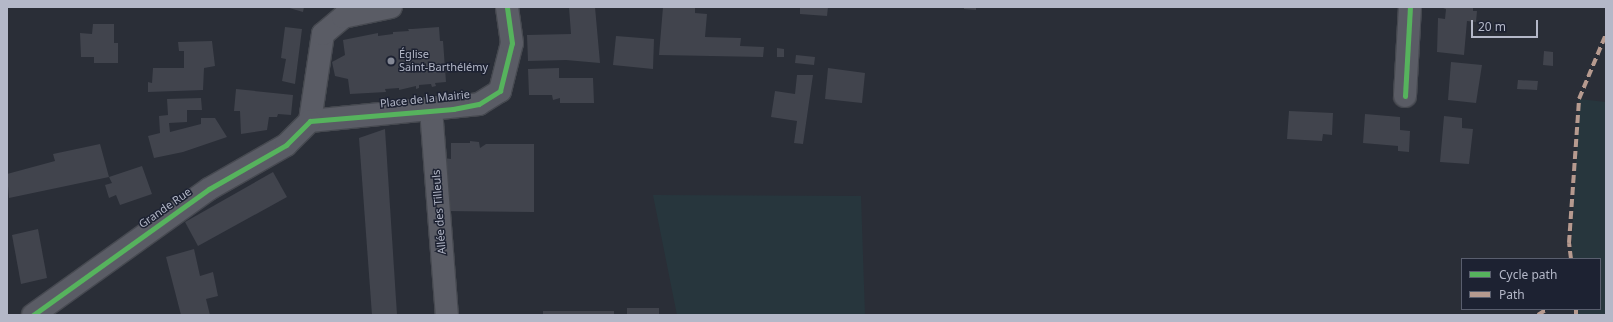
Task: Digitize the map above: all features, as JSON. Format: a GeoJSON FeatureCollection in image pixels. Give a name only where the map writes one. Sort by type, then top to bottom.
{"type":"FeatureCollection","features":[{"type":"Feature","properties":{"kind":"street"},"geometry":{"type":"LineString","coordinates":[[310,121],[323,34],[342,12],[391,7]]}},
{"type":"Feature","properties":{"kind":"street","name":"Place de la Mairie"},"geometry":{"type":"LineString","coordinates":[[310,121],[479,104],[500,91],[512,43],[507,7]]}},
{"type":"Feature","properties":{"kind":"street"},"geometry":{"type":"LineString","coordinates":[[1405,96],[1410,7]]}},
{"type":"Feature","properties":{"kind":"street","name":"Allée des Tilleuls"},"geometry":{"type":"LineString","coordinates":[[431,109],[447,315]]}},
{"type":"Feature","properties":{"kind":"street","name":"Grande Rue"},"geometry":{"type":"LineString","coordinates":[[33,315],[209,189],[286,144],[310,121]]}},
{"type":"Feature","properties":{"kind":"shaded area"},"geometry":{"type":"Polygon","coordinates":[[[1579,99],[1606,102],[1606,315],[1576,315],[1576,310],[1601,310],[1601,258],[1571,258],[1579,99]]]}},
{"type":"Feature","properties":{"kind":"shaded area"},"geometry":{"type":"Polygon","coordinates":[[[653,195],[861,196],[865,315],[677,315],[653,195]]]}},
{"type":"Feature","properties":{"kind":"building"},"geometry":{"type":"Polygon","coordinates":[[[286,7],[304,7],[303,12],[286,7]]]}},
{"type":"Feature","properties":{"kind":"building"},"geometry":{"type":"Polygon","coordinates":[[[569,7],[595,7],[600,63],[566,60],[528,61],[527,35],[571,34],[569,7]]]}},
{"type":"Feature","properties":{"kind":"building"},"geometry":{"type":"Polygon","coordinates":[[[663,7],[695,7],[695,13],[707,14],[705,37],[741,38],[740,46],[764,47],[763,57],[659,55],[663,7]]]}},
{"type":"Feature","properties":{"kind":"building"},"geometry":{"type":"Polygon","coordinates":[[[800,7],[828,7],[827,16],[800,14],[800,7]]]}},
{"type":"Feature","properties":{"kind":"building"},"geometry":{"type":"Polygon","coordinates":[[[964,7],[976,7],[976,10],[964,9],[964,7]]]}},
{"type":"Feature","properties":{"kind":"building"},"geometry":{"type":"Polygon","coordinates":[[[1440,7],[1473,7],[1473,11],[1477,11],[1476,22],[1467,21],[1464,55],[1437,52],[1438,18],[1445,19],[1446,9],[1440,7]]]}},
{"type":"Feature","properties":{"kind":"building"},"geometry":{"type":"Polygon","coordinates":[[[93,24],[114,24],[114,43],[118,43],[118,63],[94,63],[94,57],[81,57],[80,33],[92,34],[93,24]]]}},
{"type":"Feature","properties":{"kind":"building"},"geometry":{"type":"Polygon","coordinates":[[[285,27],[302,29],[295,84],[282,81],[286,59],[281,58],[285,27]]]}},
{"type":"Feature","properties":{"kind":"building","name":"Église Saint-Barthélémy"},"geometry":{"type":"Polygon","coordinates":[[[439,27],[440,41],[443,41],[446,82],[435,83],[436,86],[432,87],[431,84],[419,85],[419,88],[416,89],[416,86],[399,90],[399,88],[385,89],[386,92],[350,94],[348,79],[335,76],[332,62],[345,55],[343,40],[378,33],[378,36],[393,34],[393,32],[409,31],[408,29],[439,27]]]}},
{"type":"Feature","properties":{"kind":"building"},"geometry":{"type":"Polygon","coordinates":[[[616,36],[654,39],[653,69],[613,65],[616,36]]]}},
{"type":"Feature","properties":{"kind":"building"},"geometry":{"type":"Polygon","coordinates":[[[212,41],[215,66],[204,68],[203,90],[148,92],[148,82],[152,83],[153,68],[184,68],[184,51],[179,51],[178,42],[212,41]]]}},
{"type":"Feature","properties":{"kind":"building"},"geometry":{"type":"Polygon","coordinates":[[[777,48],[784,49],[784,57],[777,57],[777,48]]]}},
{"type":"Feature","properties":{"kind":"building"},"geometry":{"type":"Polygon","coordinates":[[[1544,51],[1553,52],[1553,66],[1543,65],[1544,51]]]}},
{"type":"Feature","properties":{"kind":"building"},"geometry":{"type":"Polygon","coordinates":[[[796,55],[815,57],[814,65],[795,63],[796,55]]]}},
{"type":"Feature","properties":{"kind":"building"},"geometry":{"type":"Polygon","coordinates":[[[1451,62],[1482,65],[1476,103],[1448,100],[1451,62]]]}},
{"type":"Feature","properties":{"kind":"building"},"geometry":{"type":"Polygon","coordinates":[[[559,68],[559,78],[593,78],[594,103],[560,103],[560,98],[553,100],[552,95],[529,95],[528,69],[559,68]]]}},
{"type":"Feature","properties":{"kind":"building"},"geometry":{"type":"Polygon","coordinates":[[[828,68],[865,73],[862,103],[825,99],[828,68]]]}},
{"type":"Feature","properties":{"kind":"building"},"geometry":{"type":"Polygon","coordinates":[[[797,75],[813,75],[803,144],[794,143],[797,121],[771,117],[775,91],[795,94],[797,75]]]}},
{"type":"Feature","properties":{"kind":"building"},"geometry":{"type":"Polygon","coordinates":[[[1518,80],[1538,81],[1537,90],[1517,89],[1518,80]]]}},
{"type":"Feature","properties":{"kind":"building"},"geometry":{"type":"Polygon","coordinates":[[[236,89],[293,95],[291,115],[278,114],[277,117],[269,117],[267,130],[241,134],[240,111],[234,111],[236,89]]]}},
{"type":"Feature","properties":{"kind":"building"},"geometry":{"type":"Polygon","coordinates":[[[201,98],[202,110],[187,110],[187,122],[169,123],[170,132],[201,124],[201,118],[215,118],[227,137],[183,152],[154,158],[148,136],[160,133],[159,116],[168,115],[167,99],[201,98]]]}},
{"type":"Feature","properties":{"kind":"building"},"geometry":{"type":"Polygon","coordinates":[[[1289,111],[1333,113],[1332,135],[1323,134],[1322,141],[1287,139],[1289,111]]]}},
{"type":"Feature","properties":{"kind":"building"},"geometry":{"type":"Polygon","coordinates":[[[1365,114],[1400,117],[1400,130],[1410,131],[1409,152],[1398,151],[1398,146],[1363,143],[1365,114]]]}},
{"type":"Feature","properties":{"kind":"building"},"geometry":{"type":"Polygon","coordinates":[[[1444,116],[1462,118],[1462,128],[1473,129],[1469,164],[1440,162],[1444,116]]]}},
{"type":"Feature","properties":{"kind":"building"},"geometry":{"type":"Polygon","coordinates":[[[385,129],[397,315],[372,315],[359,138],[385,129]]]}},
{"type":"Feature","properties":{"kind":"building"},"geometry":{"type":"Polygon","coordinates":[[[470,141],[479,142],[480,148],[486,144],[534,144],[534,212],[444,211],[444,158],[451,159],[451,143],[470,143],[470,141]]]}},
{"type":"Feature","properties":{"kind":"building"},"geometry":{"type":"Polygon","coordinates":[[[100,144],[109,177],[9,198],[7,174],[55,161],[53,154],[100,144]]]}},
{"type":"Feature","properties":{"kind":"building"},"geometry":{"type":"Polygon","coordinates":[[[142,166],[152,194],[120,205],[116,195],[109,198],[105,185],[112,183],[109,177],[142,166]]]}},
{"type":"Feature","properties":{"kind":"building"},"geometry":{"type":"Polygon","coordinates":[[[273,172],[287,197],[198,246],[185,222],[273,172]]]}},
{"type":"Feature","properties":{"kind":"building"},"geometry":{"type":"Polygon","coordinates":[[[38,229],[47,278],[21,284],[12,235],[38,229]]]}},
{"type":"Feature","properties":{"kind":"building"},"geometry":{"type":"Polygon","coordinates":[[[194,249],[200,276],[213,272],[218,296],[206,299],[210,315],[181,315],[166,257],[194,249]]]}},
{"type":"Feature","properties":{"kind":"building"},"geometry":{"type":"Polygon","coordinates":[[[627,308],[659,308],[659,315],[627,315],[627,308]]]}},
{"type":"Feature","properties":{"kind":"building"},"geometry":{"type":"Polygon","coordinates":[[[543,311],[614,311],[614,315],[543,315],[543,311]]]}},
{"type":"Feature","properties":{"kind":"marked path"},"geometry":{"type":"LineString","coordinates":[[1571,258],[1569,243],[1579,99],[1606,34]]}},
{"type":"Feature","properties":{"kind":"marked path"},"geometry":{"type":"LineString","coordinates":[[1538,315],[1546,310]]}},
{"type":"Feature","properties":{"kind":"marked path"},"geometry":{"type":"LineString","coordinates":[[1576,310],[1576,315]]}},
{"type":"Feature","properties":{"kind":"cycle path"},"geometry":{"type":"LineString","coordinates":[[33,315],[209,189],[286,145],[310,121],[453,109],[479,104],[500,91],[512,43],[507,7]]}},
{"type":"Feature","properties":{"kind":"cycle path"},"geometry":{"type":"LineString","coordinates":[[1405,96],[1410,7]]}},
{"type":"Feature","properties":{"kind":"place","name":"Église Saint-Barthélémy"},"geometry":{"type":"Point","coordinates":[391,61]}}]}
